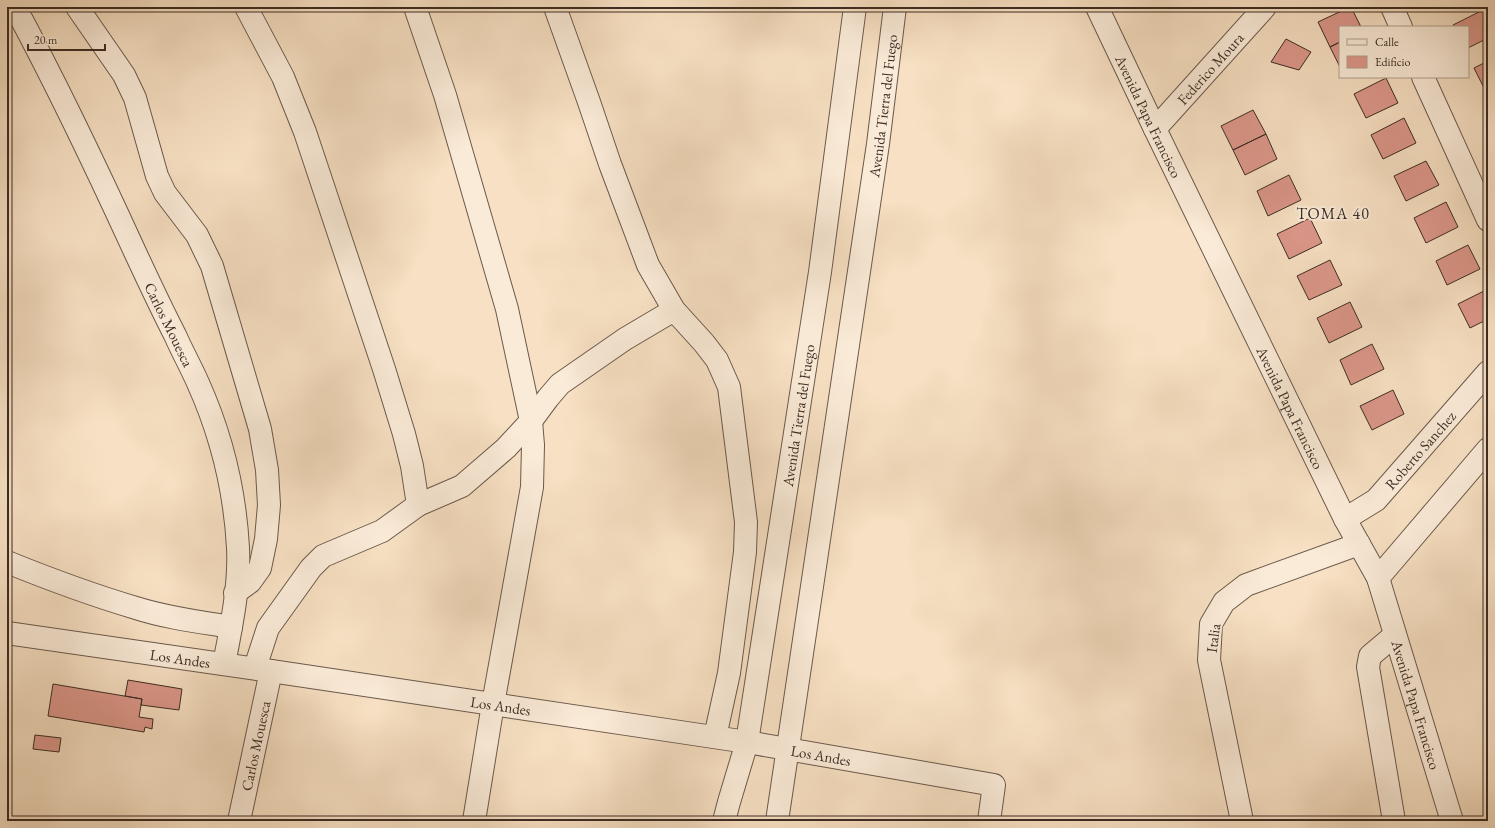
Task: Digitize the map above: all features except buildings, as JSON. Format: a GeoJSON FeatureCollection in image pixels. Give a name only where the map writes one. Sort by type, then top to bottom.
{"type":"FeatureCollection","features":[{"type":"Feature","properties":{"kind":"street","name":"Carlos Mouesca"},"geometry":{"type":"LineString","coordinates":[[15,7],[89,152],[198,383],[213,420],[226,469],[234,508],[238,549],[231,627],[224,664]]}},
{"type":"Feature","properties":{"kind":"street"},"geometry":{"type":"LineString","coordinates":[[78,7],[124,75],[135,98],[157,176],[165,194],[197,234],[207,252],[260,429],[269,504],[266,539],[260,568],[250,582],[235,593]]}},
{"type":"Feature","properties":{"kind":"street"},"geometry":{"type":"LineString","coordinates":[[246,7],[283,77],[305,132],[401,426],[412,466],[418,505]]}},
{"type":"Feature","properties":{"kind":"street"},"geometry":{"type":"LineString","coordinates":[[415,7],[445,94],[507,309],[531,421],[533,445],[532,487],[493,704],[474,821]]}},
{"type":"Feature","properties":{"kind":"street"},"geometry":{"type":"LineString","coordinates":[[555,7],[610,164],[648,265],[674,310],[704,343],[717,360],[730,387],[746,522],[745,552],[730,673],[715,737]]}},
{"type":"Feature","properties":{"kind":"street","name":"Avenida Tierra del Fuego"},"geometry":{"type":"LineString","coordinates":[[724,821],[728,802],[747,742],[820,272],[855,7]]}},
{"type":"Feature","properties":{"kind":"street","name":"Avenida Tierra del Fuego"},"geometry":{"type":"LineString","coordinates":[[777,821],[878,144],[895,7]]}},
{"type":"Feature","properties":{"kind":"street","name":"Avenida Papa Francisco"},"geometry":{"type":"LineString","coordinates":[[1098,7],[1155,129],[1345,519],[1378,578],[1452,821]]}},
{"type":"Feature","properties":{"kind":"street","name":"Federico Moura"},"geometry":{"type":"LineString","coordinates":[[1155,129],[1265,7]]}},
{"type":"Feature","properties":{"kind":"street"},"geometry":{"type":"LineString","coordinates":[[1392,7],[1401,26]]}},
{"type":"Feature","properties":{"kind":"street"},"geometry":{"type":"LineString","coordinates":[[1423,78],[1488,220]]}},
{"type":"Feature","properties":{"kind":"street","name":"Carlos Mouesca"},"geometry":{"type":"LineString","coordinates":[[239,821],[263,670],[268,628],[311,568],[323,556],[382,531],[418,505],[462,486],[506,448],[531,421],[560,384],[625,339],[674,310]]}},
{"type":"Feature","properties":{"kind":"street","name":"Roberto Sanchez"},"geometry":{"type":"LineString","coordinates":[[1345,519],[1376,500],[1488,372]]}},
{"type":"Feature","properties":{"kind":"street"},"geometry":{"type":"LineString","coordinates":[[1378,578],[1488,449]]}},
{"type":"Feature","properties":{"kind":"street","name":"Italia"},"geometry":{"type":"LineString","coordinates":[[1242,821],[1210,660],[1211,624],[1224,602],[1246,585],[1359,544]]}},
{"type":"Feature","properties":{"kind":"street"},"geometry":{"type":"LineString","coordinates":[[7,562],[137,609],[231,627]]}},
{"type":"Feature","properties":{"kind":"street","name":"Los Andes"},"geometry":{"type":"LineString","coordinates":[[7,633],[715,737],[994,786],[989,821]]}},
{"type":"Feature","properties":{"kind":"street"},"geometry":{"type":"LineString","coordinates":[[1394,821],[1368,667],[1370,656],[1395,635]]}},
{"type":"Feature","properties":{"kind":"district","name":"TOMA 40"},"geometry":{"type":"Point","coordinates":[1333,213]}}]}
